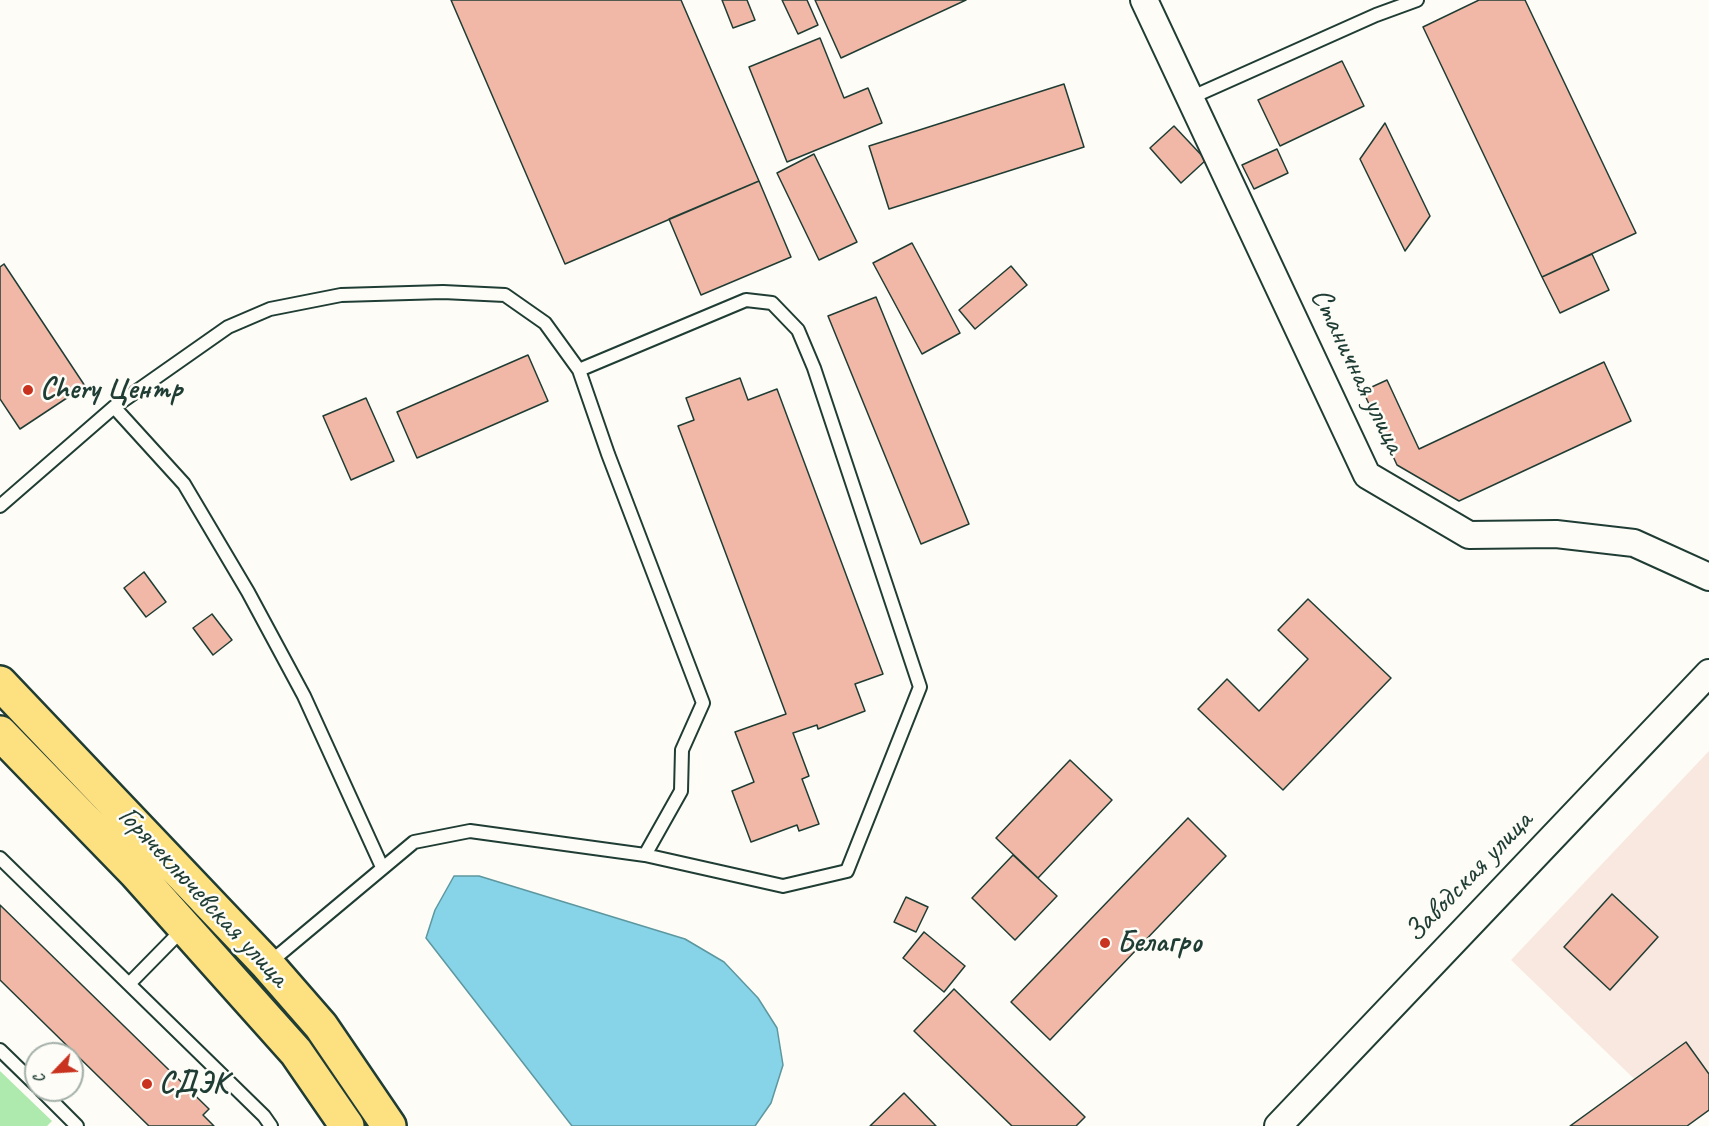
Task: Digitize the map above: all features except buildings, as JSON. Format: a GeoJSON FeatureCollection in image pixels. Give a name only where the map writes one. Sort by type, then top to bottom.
{"type":"FeatureCollection","features":[{"type":"Feature","properties":{"kind":"main road","name":"Горячеключевская улица"},"geometry":{"type":"LineString","coordinates":[[0,683],[267,964],[321,1026],[389,1126]]}},
{"type":"Feature","properties":{"kind":"main road","name":"Горячеключевская улица"},"geometry":{"type":"LineString","coordinates":[[0,733],[136,873],[296,1053],[347,1126]]}},
{"type":"Feature","properties":{"kind":"main road"},"geometry":{"type":"LineString","coordinates":[[0,763],[79,836],[136,873]]}},
{"type":"Feature","properties":{"kind":"street","name":"Станичная улица"},"geometry":{"type":"LineString","coordinates":[[1144,0],[1367,475],[1469,536],[1556,534],[1634,543],[1709,577]]}},
{"type":"Feature","properties":{"kind":"street","name":"Заводская улица"},"geometry":{"type":"LineString","coordinates":[[1278,1126],[1709,673]]}},
{"type":"Feature","properties":{"kind":"lane"},"geometry":{"type":"LineString","coordinates":[[1190,98],[1376,15],[1417,0]]}},
{"type":"Feature","properties":{"kind":"lane"},"geometry":{"type":"LineString","coordinates":[[0,506],[114,407],[228,327],[270,309],[341,295],[442,292],[505,296],[545,323],[579,370],[608,454],[703,703],[682,750],[681,791],[645,855]]}},
{"type":"Feature","properties":{"kind":"lane"},"geometry":{"type":"LineString","coordinates":[[267,964],[414,842],[470,831],[645,855],[783,886],[847,871],[920,687],[814,368],[798,330],[772,303],[746,300],[579,370]]}},
{"type":"Feature","properties":{"kind":"lane"},"geometry":{"type":"LineString","coordinates":[[114,407],[184,484],[248,592],[304,696],[382,867]]}},
{"type":"Feature","properties":{"kind":"lane"},"geometry":{"type":"LineString","coordinates":[[0,858],[264,1116],[271,1126]]}},
{"type":"Feature","properties":{"kind":"lane"},"geometry":{"type":"LineString","coordinates":[[129,984],[184,928]]}},
{"type":"Feature","properties":{"kind":"lane"},"geometry":{"type":"LineString","coordinates":[[0,1050],[24,1073]]}},
{"type":"Feature","properties":{"kind":"lane"},"geometry":{"type":"LineString","coordinates":[[53,1102],[77,1126]]}},
{"type":"Feature","properties":{"kind":"shaded area"},"geometry":{"type":"Polygon","coordinates":[[[1709,751],[1709,1084],[1654,1098],[1511,960],[1709,751]]]}},
{"type":"Feature","properties":{"kind":"green space"},"geometry":{"type":"Polygon","coordinates":[[[0,1071],[24,1094],[24,1102],[32,1102],[52,1121],[47,1126],[0,1126],[0,1071]]]}},
{"type":"Feature","properties":{"kind":"water"},"geometry":{"type":"Polygon","coordinates":[[[454,876],[479,876],[685,939],[724,962],[758,998],[777,1028],[783,1065],[771,1103],[755,1126],[572,1126],[426,938],[435,910],[454,876]]]}},
{"type":"Feature","properties":{"kind":"place","name":"Chery Центр"},"geometry":{"type":"Point","coordinates":[28,390]}},
{"type":"Feature","properties":{"kind":"place","name":"Белагро"},"geometry":{"type":"Point","coordinates":[1105,943]}},
{"type":"Feature","properties":{"kind":"place","name":"СДЭК"},"geometry":{"type":"Point","coordinates":[147,1084]}}]}
